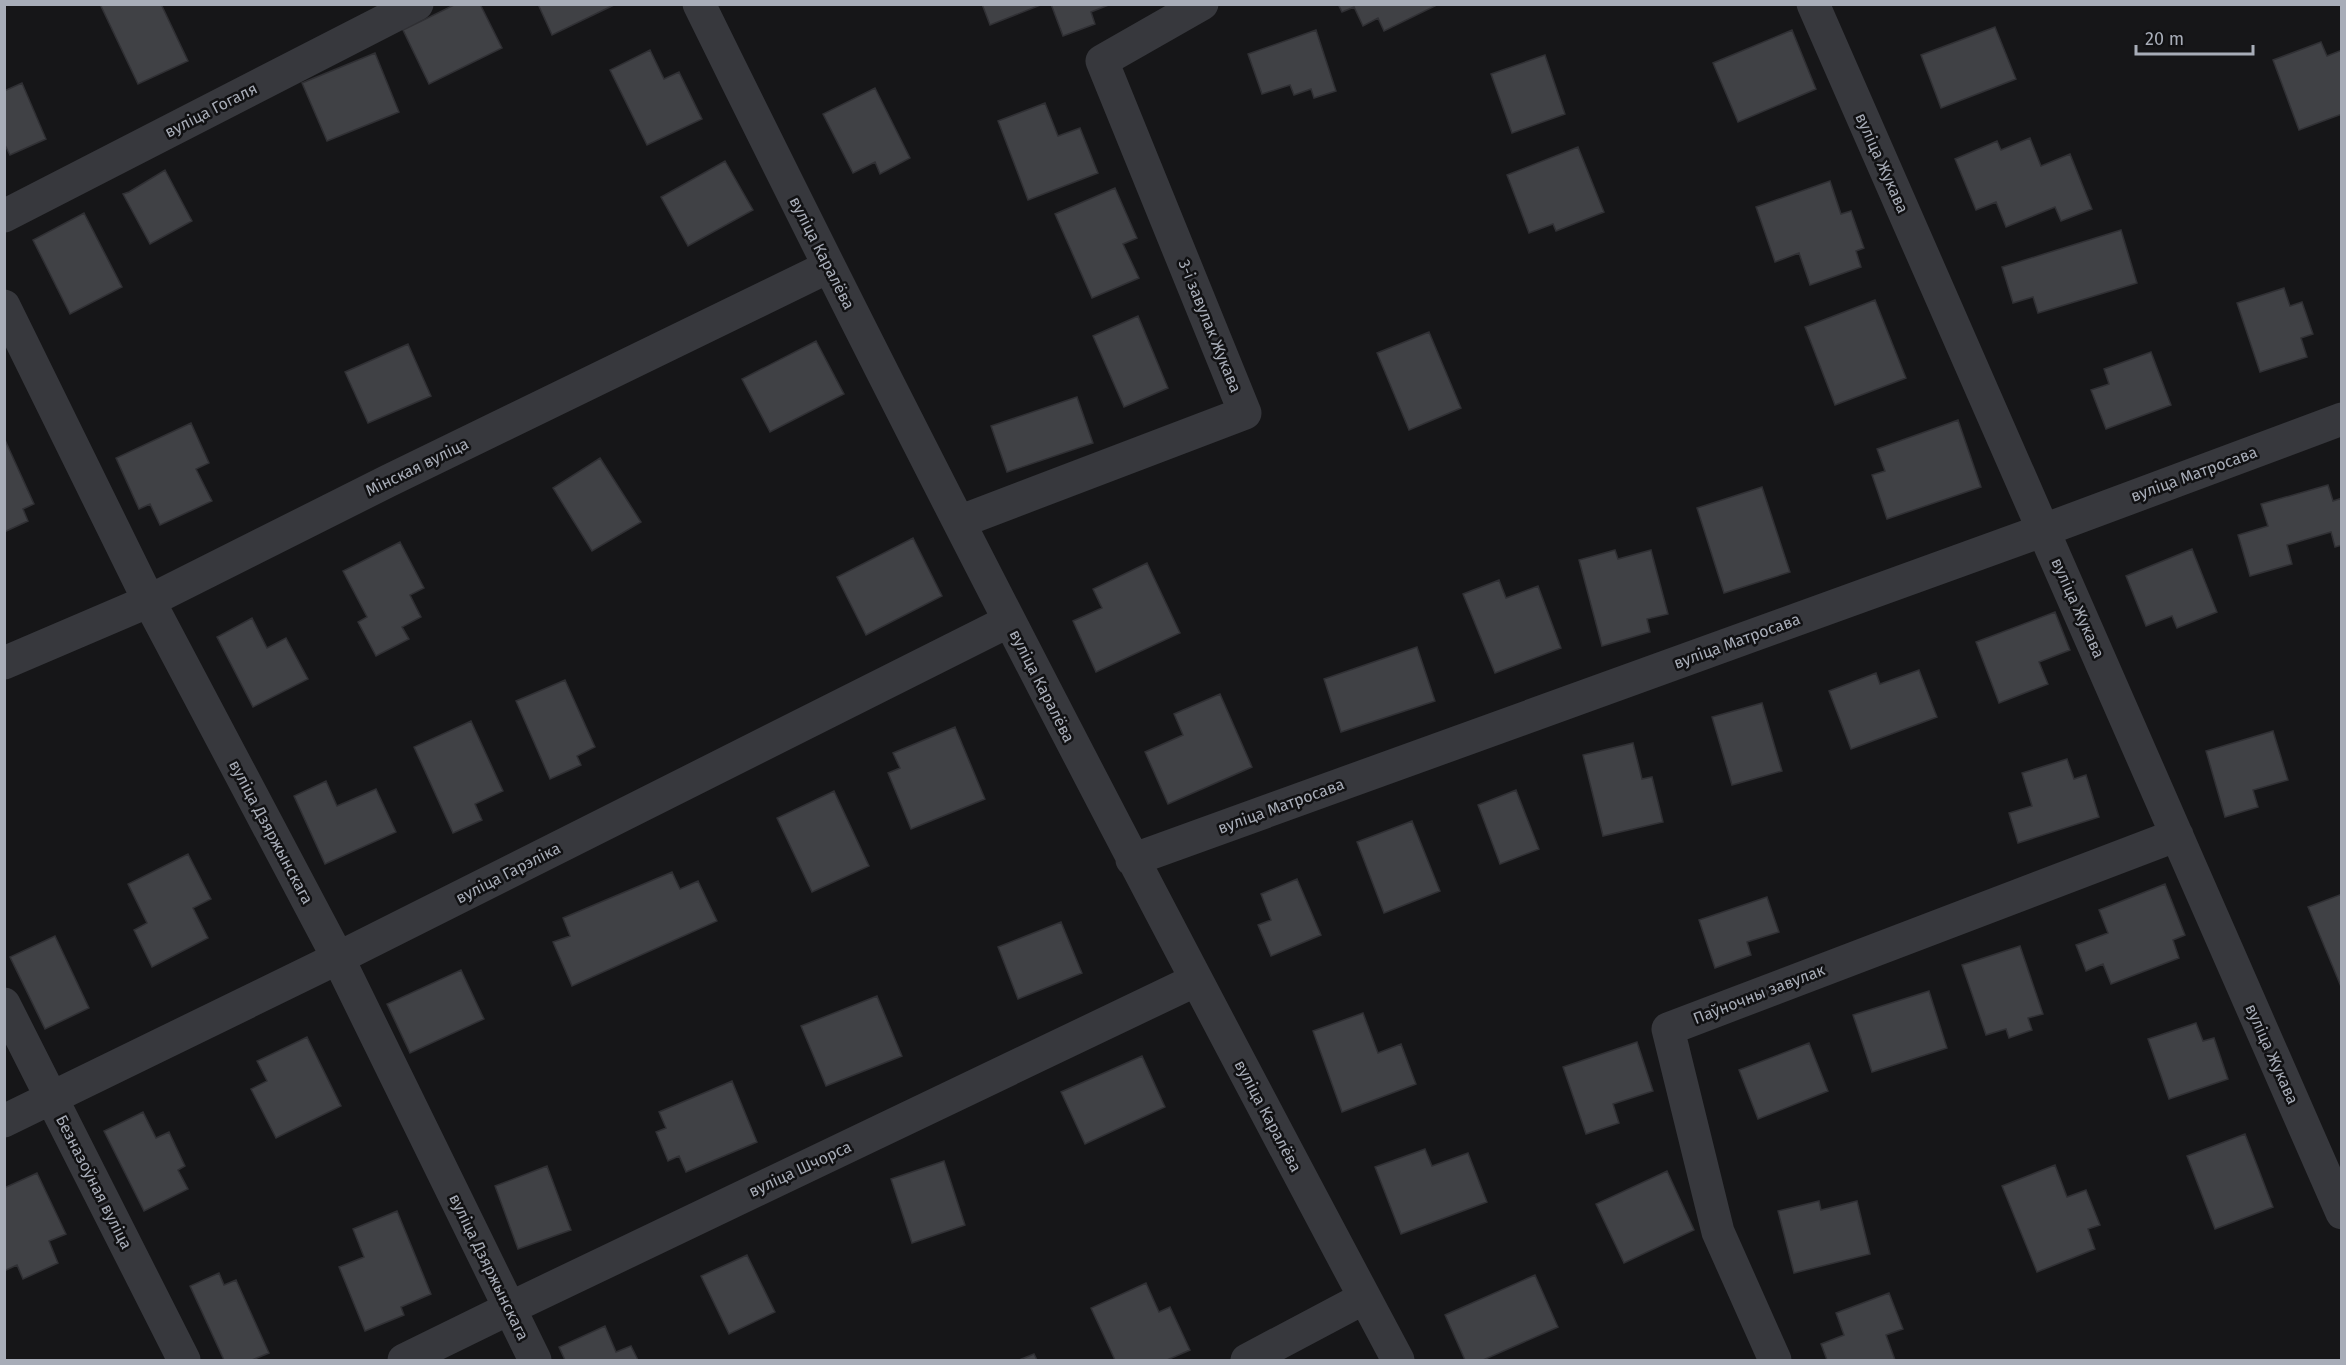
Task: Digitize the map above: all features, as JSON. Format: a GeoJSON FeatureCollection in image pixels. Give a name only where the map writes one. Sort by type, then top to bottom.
{"type":"FeatureCollection","features":[{"type":"Feature","properties":{"kind":"street","name":"вуліца Гогаля"},"geometry":{"type":"LineString","coordinates":[[4,216],[417,4]]}},
{"type":"Feature","properties":{"kind":"street","name":"вуліца Каралёва"},"geometry":{"type":"LineString","coordinates":[[699,4],[828,267],[1132,860],[1398,1360]]}},
{"type":"Feature","properties":{"kind":"street","name":"3-і завулак Жукава"},"geometry":{"type":"LineString","coordinates":[[959,522],[1245,413],[1102,61],[1202,4]]}},
{"type":"Feature","properties":{"kind":"street","name":"вуліца Жукава"},"geometry":{"type":"LineString","coordinates":[[1813,4],[2342,1213]]}},
{"type":"Feature","properties":{"kind":"street","name":"Мінская вуліца"},"geometry":{"type":"LineString","coordinates":[[4,663],[148,601],[387,481],[828,267]]}},
{"type":"Feature","properties":{"kind":"street","name":"вуліца Дзяржынскага"},"geometry":{"type":"LineString","coordinates":[[4,306],[148,601],[338,958],[535,1360]]}},
{"type":"Feature","properties":{"kind":"street","name":"вуліца Матросава"},"geometry":{"type":"LineString","coordinates":[[1132,860],[2044,530],[2342,419]]}},
{"type":"Feature","properties":{"kind":"street","name":"вуліца Гарэліка"},"geometry":{"type":"LineString","coordinates":[[4,1121],[338,958],[1009,621]]}},
{"type":"Feature","properties":{"kind":"street","name":"Паўночны завулак"},"geometry":{"type":"LineString","coordinates":[[1775,1360],[1718,1232],[1668,1029],[2177,836]]}},
{"type":"Feature","properties":{"kind":"street","name":"вуліца Шчорса"},"geometry":{"type":"LineString","coordinates":[[404,1360],[1196,980]]}},
{"type":"Feature","properties":{"kind":"street","name":"Безназоўная вуліца"},"geometry":{"type":"LineString","coordinates":[[4,1004],[184,1360]]}},
{"type":"Feature","properties":{"kind":"street"},"geometry":{"type":"LineString","coordinates":[[1247,1360],[1364,1298]]}},
{"type":"Feature","properties":{"kind":"building"},"geometry":{"type":"Polygon","coordinates":[[[100,4],[161,4],[188,61],[138,84],[100,4]]]}},
{"type":"Feature","properties":{"kind":"building"},"geometry":{"type":"Polygon","coordinates":[[[456,4],[480,4],[502,48],[429,84],[403,30],[456,4]]]}},
{"type":"Feature","properties":{"kind":"building"},"geometry":{"type":"Polygon","coordinates":[[[538,4],[616,4],[552,35],[538,4]]]}},
{"type":"Feature","properties":{"kind":"building"},"geometry":{"type":"Polygon","coordinates":[[[982,4],[1043,4],[990,25],[982,4]]]}},
{"type":"Feature","properties":{"kind":"building"},"geometry":{"type":"Polygon","coordinates":[[[1051,4],[1111,4],[1091,12],[1095,24],[1063,36],[1051,4]]]}},
{"type":"Feature","properties":{"kind":"building"},"geometry":{"type":"Polygon","coordinates":[[[1338,4],[1434,4],[1435,6],[1384,31],[1378,18],[1363,26],[1354,7],[1342,12],[1338,4]]]}},
{"type":"Feature","properties":{"kind":"building"},"geometry":{"type":"Polygon","coordinates":[[[1995,27],[2016,79],[1941,108],[1921,55],[1995,27]]]}},
{"type":"Feature","properties":{"kind":"building"},"geometry":{"type":"Polygon","coordinates":[[[1316,30],[1336,91],[1314,98],[1311,89],[1294,95],[1290,85],[1262,94],[1248,54],[1316,30]]]}},
{"type":"Feature","properties":{"kind":"building"},"geometry":{"type":"Polygon","coordinates":[[[1792,30],[1816,89],[1738,122],[1713,63],[1792,30]]]}},
{"type":"Feature","properties":{"kind":"building"},"geometry":{"type":"Polygon","coordinates":[[[2321,42],[2327,56],[2342,50],[2342,114],[2299,130],[2273,60],[2321,42]]]}},
{"type":"Feature","properties":{"kind":"building"},"geometry":{"type":"Polygon","coordinates":[[[650,50],[664,79],[679,72],[702,119],[647,145],[610,70],[650,50]]]}},
{"type":"Feature","properties":{"kind":"building"},"geometry":{"type":"Polygon","coordinates":[[[375,53],[399,112],[327,141],[302,83],[375,53]]]}},
{"type":"Feature","properties":{"kind":"building"},"geometry":{"type":"Polygon","coordinates":[[[1545,55],[1565,114],[1512,133],[1491,74],[1545,55]]]}},
{"type":"Feature","properties":{"kind":"building"},"geometry":{"type":"Polygon","coordinates":[[[22,83],[46,139],[10,155],[4,143],[4,91],[22,83]]]}},
{"type":"Feature","properties":{"kind":"building"},"geometry":{"type":"Polygon","coordinates":[[[875,88],[910,158],[880,174],[875,162],[853,173],[823,114],[875,88]]]}},
{"type":"Feature","properties":{"kind":"building"},"geometry":{"type":"Polygon","coordinates":[[[1045,103],[1058,136],[1080,128],[1098,173],[1028,200],[998,121],[1045,103]]]}},
{"type":"Feature","properties":{"kind":"building"},"geometry":{"type":"Polygon","coordinates":[[[2030,138],[2041,166],[2070,154],[2092,209],[2061,221],[2055,207],[2006,227],[1996,202],[1976,210],[1955,159],[1997,141],[2001,150],[2030,138]]]}},
{"type":"Feature","properties":{"kind":"building"},"geometry":{"type":"Polygon","coordinates":[[[1578,147],[1604,212],[1556,231],[1553,224],[1529,233],[1507,175],[1578,147]]]}},
{"type":"Feature","properties":{"kind":"building"},"geometry":{"type":"Polygon","coordinates":[[[725,161],[753,210],[688,246],[661,197],[725,161]]]}},
{"type":"Feature","properties":{"kind":"building"},"geometry":{"type":"Polygon","coordinates":[[[165,170],[192,221],[150,244],[123,194],[165,170]]]}},
{"type":"Feature","properties":{"kind":"building"},"geometry":{"type":"Polygon","coordinates":[[[1830,181],[1841,214],[1851,211],[1864,248],[1856,251],[1861,267],[1810,285],[1799,253],[1775,262],[1756,207],[1830,181]]]}},
{"type":"Feature","properties":{"kind":"building"},"geometry":{"type":"Polygon","coordinates":[[[1115,188],[1137,238],[1123,244],[1139,278],[1092,298],[1055,214],[1115,188]]]}},
{"type":"Feature","properties":{"kind":"building"},"geometry":{"type":"Polygon","coordinates":[[[84,213],[122,287],[70,314],[33,240],[84,213]]]}},
{"type":"Feature","properties":{"kind":"building"},"geometry":{"type":"Polygon","coordinates":[[[2121,230],[2137,283],[2038,313],[2033,297],[2013,303],[2002,267],[2121,230]]]}},
{"type":"Feature","properties":{"kind":"building"},"geometry":{"type":"Polygon","coordinates":[[[2284,288],[2290,306],[2302,302],[2313,334],[2301,338],[2307,357],[2260,372],[2237,303],[2284,288]]]}},
{"type":"Feature","properties":{"kind":"building"},"geometry":{"type":"Polygon","coordinates":[[[1875,300],[1906,378],[1835,405],[1805,327],[1875,300]]]}},
{"type":"Feature","properties":{"kind":"building"},"geometry":{"type":"Polygon","coordinates":[[[1138,316],[1168,388],[1124,407],[1093,336],[1138,316]]]}},
{"type":"Feature","properties":{"kind":"building"},"geometry":{"type":"Polygon","coordinates":[[[1429,332],[1461,408],[1409,430],[1377,353],[1429,332]]]}},
{"type":"Feature","properties":{"kind":"building"},"geometry":{"type":"Polygon","coordinates":[[[816,341],[844,394],[770,432],[742,379],[816,341]]]}},
{"type":"Feature","properties":{"kind":"building"},"geometry":{"type":"Polygon","coordinates":[[[408,344],[431,396],[368,423],[345,372],[408,344]]]}},
{"type":"Feature","properties":{"kind":"building"},"geometry":{"type":"Polygon","coordinates":[[[2151,352],[2171,405],[2106,429],[2091,390],[2109,384],[2104,369],[2151,352]]]}},
{"type":"Feature","properties":{"kind":"building"},"geometry":{"type":"Polygon","coordinates":[[[1077,397],[1093,443],[1007,472],[991,426],[1077,397]]]}},
{"type":"Feature","properties":{"kind":"building"},"geometry":{"type":"Polygon","coordinates":[[[1958,420],[1981,487],[1887,519],[1872,475],[1885,471],[1877,449],[1958,420]]]}},
{"type":"Feature","properties":{"kind":"building"},"geometry":{"type":"Polygon","coordinates":[[[191,423],[209,463],[196,469],[212,501],[160,525],[150,504],[139,509],[116,458],[191,423]]]}},
{"type":"Feature","properties":{"kind":"building"},"geometry":{"type":"Polygon","coordinates":[[[5,440],[34,504],[23,509],[28,521],[4,532],[5,440]]]}},
{"type":"Feature","properties":{"kind":"building"},"geometry":{"type":"Polygon","coordinates":[[[600,458],[641,522],[592,551],[553,488],[600,458]]]}},
{"type":"Feature","properties":{"kind":"building"},"geometry":{"type":"Polygon","coordinates":[[[2328,485],[2333,501],[2342,498],[2342,545],[2335,547],[2331,532],[2287,545],[2292,564],[2250,576],[2238,535],[2268,526],[2261,504],[2328,485]]]}},
{"type":"Feature","properties":{"kind":"building"},"geometry":{"type":"Polygon","coordinates":[[[1762,487],[1790,572],[1724,593],[1697,508],[1762,487]]]}},
{"type":"Feature","properties":{"kind":"building"},"geometry":{"type":"Polygon","coordinates":[[[913,538],[942,596],[866,635],[837,577],[913,538]]]}},
{"type":"Feature","properties":{"kind":"building"},"geometry":{"type":"Polygon","coordinates":[[[400,542],[424,588],[410,595],[421,617],[402,627],[409,639],[376,656],[358,622],[367,617],[343,571],[400,542]]]}},
{"type":"Feature","properties":{"kind":"building"},"geometry":{"type":"Polygon","coordinates":[[[2192,549],[2217,612],[2177,628],[2172,616],[2146,626],[2126,576],[2192,549]]]}},
{"type":"Feature","properties":{"kind":"building"},"geometry":{"type":"Polygon","coordinates":[[[1615,550],[1618,559],[1651,550],[1668,614],[1647,619],[1650,632],[1602,646],[1579,560],[1615,550]]]}},
{"type":"Feature","properties":{"kind":"building"},"geometry":{"type":"Polygon","coordinates":[[[1147,563],[1180,633],[1096,672],[1073,621],[1102,608],[1093,589],[1147,563]]]}},
{"type":"Feature","properties":{"kind":"building"},"geometry":{"type":"Polygon","coordinates":[[[1499,580],[1506,598],[1538,586],[1561,648],[1495,673],[1463,594],[1499,580]]]}},
{"type":"Feature","properties":{"kind":"building"},"geometry":{"type":"Polygon","coordinates":[[[2055,612],[2070,650],[2039,662],[2048,684],[1999,703],[1976,642],[2055,612]]]}},
{"type":"Feature","properties":{"kind":"building"},"geometry":{"type":"Polygon","coordinates":[[[252,618],[267,648],[286,638],[308,679],[253,707],[217,637],[252,618]]]}},
{"type":"Feature","properties":{"kind":"building"},"geometry":{"type":"Polygon","coordinates":[[[1417,647],[1435,701],[1341,732],[1324,679],[1417,647]]]}},
{"type":"Feature","properties":{"kind":"building"},"geometry":{"type":"Polygon","coordinates":[[[1919,670],[1937,717],[1851,749],[1829,691],[1876,673],[1880,684],[1919,670]]]}},
{"type":"Feature","properties":{"kind":"building"},"geometry":{"type":"Polygon","coordinates":[[[565,680],[595,747],[577,756],[581,765],[550,779],[516,701],[565,680]]]}},
{"type":"Feature","properties":{"kind":"building"},"geometry":{"type":"Polygon","coordinates":[[[1220,694],[1252,767],[1168,804],[1145,752],[1183,735],[1174,714],[1220,694]]]}},
{"type":"Feature","properties":{"kind":"building"},"geometry":{"type":"Polygon","coordinates":[[[1762,703],[1782,771],[1732,785],[1712,717],[1762,703]]]}},
{"type":"Feature","properties":{"kind":"building"},"geometry":{"type":"Polygon","coordinates":[[[471,721],[503,791],[475,804],[482,820],[453,833],[414,747],[471,721]]]}},
{"type":"Feature","properties":{"kind":"building"},"geometry":{"type":"Polygon","coordinates":[[[955,727],[985,799],[911,829],[888,773],[900,768],[893,753],[955,727]]]}},
{"type":"Feature","properties":{"kind":"building"},"geometry":{"type":"Polygon","coordinates":[[[2273,731],[2288,780],[2253,790],[2258,807],[2225,817],[2206,751],[2273,731]]]}},
{"type":"Feature","properties":{"kind":"building"},"geometry":{"type":"Polygon","coordinates":[[[1633,743],[1642,779],[1652,777],[1663,822],[1603,836],[1583,755],[1633,743]]]}},
{"type":"Feature","properties":{"kind":"building"},"geometry":{"type":"Polygon","coordinates":[[[2067,759],[2074,779],[2086,775],[2099,817],[2018,843],[2009,813],[2032,806],[2022,773],[2067,759]]]}},
{"type":"Feature","properties":{"kind":"building"},"geometry":{"type":"Polygon","coordinates":[[[326,781],[337,806],[376,789],[396,832],[325,864],[294,796],[326,781]]]}},
{"type":"Feature","properties":{"kind":"building"},"geometry":{"type":"Polygon","coordinates":[[[1516,790],[1539,849],[1500,864],[1478,805],[1516,790]]]}},
{"type":"Feature","properties":{"kind":"building"},"geometry":{"type":"Polygon","coordinates":[[[834,791],[869,866],[812,892],[777,818],[834,791]]]}},
{"type":"Feature","properties":{"kind":"building"},"geometry":{"type":"Polygon","coordinates":[[[1412,821],[1440,891],[1384,913],[1357,842],[1412,821]]]}},
{"type":"Feature","properties":{"kind":"building"},"geometry":{"type":"Polygon","coordinates":[[[188,854],[211,899],[193,908],[208,938],[152,967],[134,930],[147,923],[128,884],[188,854]]]}},
{"type":"Feature","properties":{"kind":"building"},"geometry":{"type":"Polygon","coordinates":[[[672,872],[680,889],[698,881],[717,921],[572,986],[553,942],[570,936],[563,918],[672,872]]]}},
{"type":"Feature","properties":{"kind":"building"},"geometry":{"type":"Polygon","coordinates":[[[1297,879],[1321,935],[1271,956],[1258,925],[1271,920],[1261,894],[1297,879]]]}},
{"type":"Feature","properties":{"kind":"building"},"geometry":{"type":"Polygon","coordinates":[[[2165,884],[2185,935],[2173,940],[2179,958],[2111,984],[2103,964],[2086,971],[2076,945],[2108,933],[2099,910],[2165,884]]]}},
{"type":"Feature","properties":{"kind":"building"},"geometry":{"type":"Polygon","coordinates":[[[2342,894],[2342,989],[2308,907],[2342,894]]]}},
{"type":"Feature","properties":{"kind":"building"},"geometry":{"type":"Polygon","coordinates":[[[1767,897],[1779,932],[1747,942],[1751,955],[1715,968],[1699,920],[1767,897]]]}},
{"type":"Feature","properties":{"kind":"building"},"geometry":{"type":"Polygon","coordinates":[[[1061,922],[1082,973],[1018,999],[998,947],[1061,922]]]}},
{"type":"Feature","properties":{"kind":"building"},"geometry":{"type":"Polygon","coordinates":[[[55,936],[89,1008],[45,1029],[10,957],[55,936]]]}},
{"type":"Feature","properties":{"kind":"building"},"geometry":{"type":"Polygon","coordinates":[[[2020,946],[2043,1014],[2028,1018],[2032,1030],[2009,1038],[2006,1029],[1986,1035],[1962,965],[2020,946]]]}},
{"type":"Feature","properties":{"kind":"building"},"geometry":{"type":"Polygon","coordinates":[[[461,970],[484,1019],[410,1053],[387,1004],[461,970]]]}},
{"type":"Feature","properties":{"kind":"building"},"geometry":{"type":"Polygon","coordinates":[[[1929,991],[1947,1048],[1872,1072],[1853,1015],[1929,991]]]}},
{"type":"Feature","properties":{"kind":"building"},"geometry":{"type":"Polygon","coordinates":[[[877,996],[902,1056],[826,1086],[801,1026],[877,996]]]}},
{"type":"Feature","properties":{"kind":"building"},"geometry":{"type":"Polygon","coordinates":[[[1363,1013],[1378,1053],[1401,1044],[1416,1084],[1342,1112],[1313,1031],[1363,1013]]]}},
{"type":"Feature","properties":{"kind":"building"},"geometry":{"type":"Polygon","coordinates":[[[2196,1023],[2203,1041],[2214,1038],[2228,1079],[2169,1099],[2148,1039],[2196,1023]]]}},
{"type":"Feature","properties":{"kind":"building"},"geometry":{"type":"Polygon","coordinates":[[[307,1037],[341,1106],[276,1138],[251,1089],[267,1081],[257,1061],[307,1037]]]}},
{"type":"Feature","properties":{"kind":"building"},"geometry":{"type":"Polygon","coordinates":[[[1637,1042],[1653,1091],[1613,1104],[1619,1123],[1586,1134],[1563,1067],[1637,1042]]]}},
{"type":"Feature","properties":{"kind":"building"},"geometry":{"type":"Polygon","coordinates":[[[1809,1043],[1828,1091],[1758,1119],[1739,1070],[1809,1043]]]}},
{"type":"Feature","properties":{"kind":"building"},"geometry":{"type":"Polygon","coordinates":[[[1142,1056],[1165,1107],[1085,1144],[1061,1092],[1142,1056]]]}},
{"type":"Feature","properties":{"kind":"building"},"geometry":{"type":"Polygon","coordinates":[[[732,1081],[757,1142],[686,1172],[679,1156],[668,1161],[656,1132],[666,1128],[659,1112],[732,1081]]]}},
{"type":"Feature","properties":{"kind":"building"},"geometry":{"type":"Polygon","coordinates":[[[143,1112],[156,1138],[169,1132],[185,1166],[178,1170],[188,1189],[144,1211],[104,1131],[143,1112]]]}},
{"type":"Feature","properties":{"kind":"building"},"geometry":{"type":"Polygon","coordinates":[[[2245,1134],[2273,1207],[2215,1229],[2187,1156],[2245,1134]]]}},
{"type":"Feature","properties":{"kind":"building"},"geometry":{"type":"Polygon","coordinates":[[[1425,1149],[1432,1166],[1468,1153],[1487,1202],[1401,1234],[1375,1167],[1425,1149]]]}},
{"type":"Feature","properties":{"kind":"building"},"geometry":{"type":"Polygon","coordinates":[[[944,1161],[965,1225],[912,1243],[891,1179],[944,1161]]]}},
{"type":"Feature","properties":{"kind":"building"},"geometry":{"type":"Polygon","coordinates":[[[2055,1165],[2067,1197],[2086,1190],[2100,1225],[2088,1229],[2095,1249],[2037,1272],[2002,1186],[2055,1165]]]}},
{"type":"Feature","properties":{"kind":"building"},"geometry":{"type":"Polygon","coordinates":[[[547,1166],[571,1230],[518,1249],[495,1186],[547,1166]]]}},
{"type":"Feature","properties":{"kind":"building"},"geometry":{"type":"Polygon","coordinates":[[[1667,1171],[1694,1230],[1624,1263],[1596,1204],[1667,1171]]]}},
{"type":"Feature","properties":{"kind":"building"},"geometry":{"type":"Polygon","coordinates":[[[37,1173],[66,1234],[49,1241],[58,1263],[23,1279],[17,1265],[4,1271],[4,1188],[37,1173]]]}},
{"type":"Feature","properties":{"kind":"building"},"geometry":{"type":"Polygon","coordinates":[[[1819,1201],[1821,1210],[1857,1201],[1870,1254],[1794,1273],[1778,1211],[1819,1201]]]}},
{"type":"Feature","properties":{"kind":"building"},"geometry":{"type":"Polygon","coordinates":[[[397,1211],[431,1294],[401,1307],[404,1315],[365,1331],[339,1267],[364,1257],[353,1229],[397,1211]]]}},
{"type":"Feature","properties":{"kind":"building"},"geometry":{"type":"Polygon","coordinates":[[[747,1255],[775,1312],[729,1334],[701,1276],[747,1255]]]}},
{"type":"Feature","properties":{"kind":"building"},"geometry":{"type":"Polygon","coordinates":[[[219,1273],[224,1285],[236,1280],[269,1353],[252,1360],[224,1360],[190,1286],[219,1273]]]}},
{"type":"Feature","properties":{"kind":"building"},"geometry":{"type":"Polygon","coordinates":[[[1535,1275],[1558,1327],[1483,1360],[1465,1360],[1445,1315],[1535,1275]]]}},
{"type":"Feature","properties":{"kind":"building"},"geometry":{"type":"Polygon","coordinates":[[[1146,1283],[1159,1312],[1170,1307],[1190,1350],[1167,1360],[1115,1360],[1091,1308],[1146,1283]]]}},
{"type":"Feature","properties":{"kind":"building"},"geometry":{"type":"Polygon","coordinates":[[[1889,1293],[1903,1329],[1886,1335],[1895,1360],[1827,1360],[1821,1344],[1844,1335],[1836,1313],[1889,1293]]]}},
{"type":"Feature","properties":{"kind":"building"},"geometry":{"type":"Polygon","coordinates":[[[605,1326],[616,1352],[631,1346],[638,1360],[565,1360],[559,1347],[605,1326]]]}},
{"type":"Feature","properties":{"kind":"building"},"geometry":{"type":"Polygon","coordinates":[[[1034,1354],[1037,1360],[1019,1360],[1034,1354]]]}}]}
